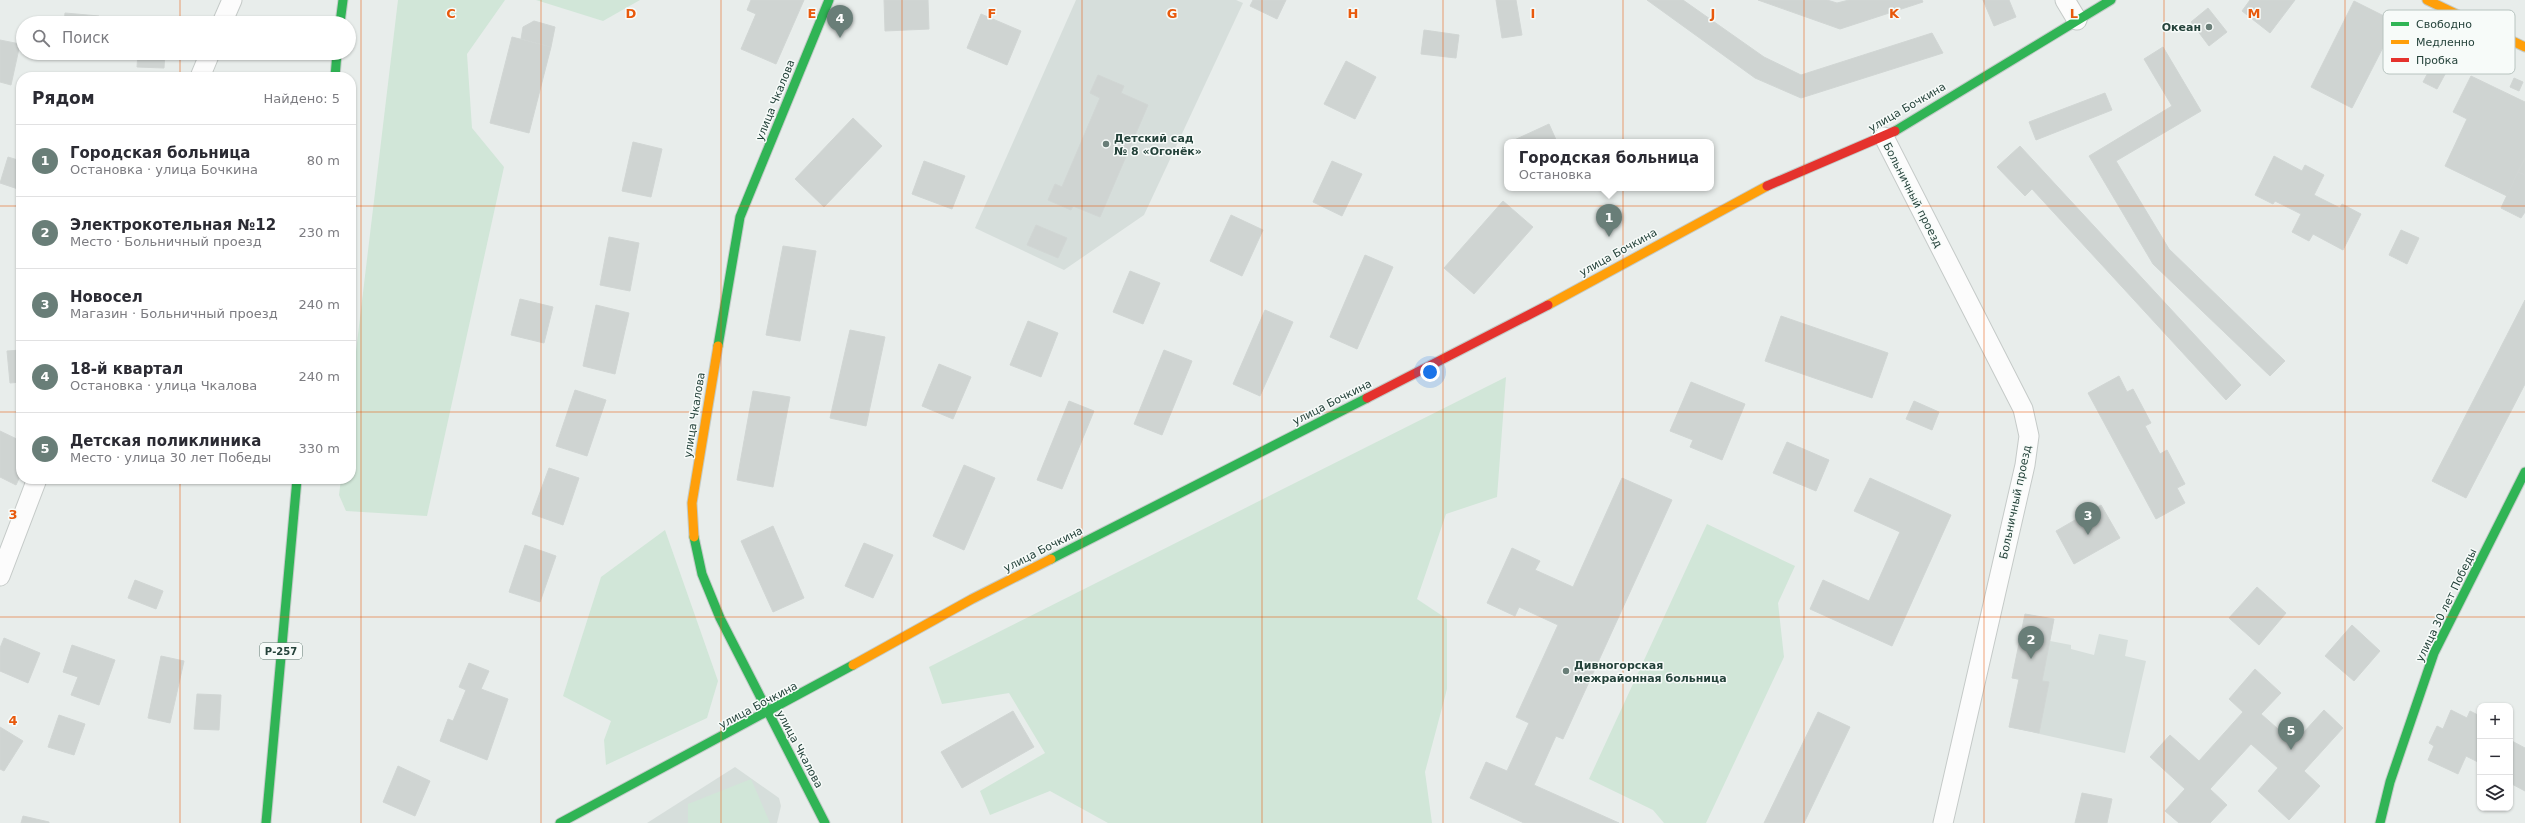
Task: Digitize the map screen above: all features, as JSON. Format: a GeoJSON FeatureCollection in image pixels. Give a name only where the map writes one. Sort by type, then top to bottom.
{"type":"FeatureCollection","features":[{"type":"Feature","properties":{"kind":"main road"},"geometry":{"type":"LineString","coordinates":[[341,16],[343,0]]}},
{"type":"Feature","properties":{"kind":"main road","name":"улица Чкалова"},"geometry":{"type":"LineString","coordinates":[[826,823],[717,614],[698,565],[691,528],[692,503],[740,217],[829,0]]}},
{"type":"Feature","properties":{"kind":"main road","name":"улица Бочкина"},"geometry":{"type":"LineString","coordinates":[[560,823],[768,714],[972,599],[1512,324],[1774,182],[1884,137],[2111,0]]}},
{"type":"Feature","properties":{"kind":"main road"},"geometry":{"type":"LineString","coordinates":[[2427,0],[2448,10]]}},
{"type":"Feature","properties":{"kind":"main road"},"geometry":{"type":"LineString","coordinates":[[2515,42],[2525,47]]}},
{"type":"Feature","properties":{"kind":"main road"},"geometry":{"type":"LineString","coordinates":[[336,72],[337,60]]}},
{"type":"Feature","properties":{"kind":"main road","name":"улица 30 лет Победы"},"geometry":{"type":"LineString","coordinates":[[2380,823],[2390,782],[2434,652],[2525,472]]}},
{"type":"Feature","properties":{"kind":"main road","name":"Р-257"},"geometry":{"type":"LineString","coordinates":[[266,823],[297,484]]}},
{"type":"Feature","properties":{"kind":"street"},"geometry":{"type":"LineString","coordinates":[[225,16],[232,0]]}},
{"type":"Feature","properties":{"kind":"street"},"geometry":{"type":"LineString","coordinates":[[2065,0],[2077,20]]}},
{"type":"Feature","properties":{"kind":"street"},"geometry":{"type":"LineString","coordinates":[[202,72],[207,60]]}},
{"type":"Feature","properties":{"kind":"street","name":"Больничный проезд"},"geometry":{"type":"LineString","coordinates":[[1884,137],[2023,409],[2029,436],[2025,465],[1943,823]]}},
{"type":"Feature","properties":{"kind":"street"},"geometry":{"type":"LineString","coordinates":[[0,576],[34,484]]}},
{"type":"Feature","properties":{"kind":"shaded area"},"geometry":{"type":"Polygon","coordinates":[[[1076,0],[1236,0],[1243,3],[1144,215],[1064,270],[975,228],[1076,0]]]}},
{"type":"Feature","properties":{"kind":"shaded area"},"geometry":{"type":"Polygon","coordinates":[[[2025,614],[2054,619],[2050,641],[2071,645],[2071,649],[2094,655],[2099,634],[2128,640],[2125,656],[2146,661],[2125,753],[2009,727],[2019,680],[2012,678],[2025,614]]]}},
{"type":"Feature","properties":{"kind":"shaded area"},"geometry":{"type":"Polygon","coordinates":[[[735,767],[779,798],[781,806],[777,823],[647,823],[735,767]]]}},
{"type":"Feature","properties":{"kind":"green space"},"geometry":{"type":"Polygon","coordinates":[[[398,0],[505,0],[467,54],[472,128],[504,167],[427,516],[346,511],[339,495],[340,484],[356,484],[356,351],[398,0]]]}},
{"type":"Feature","properties":{"kind":"green space"},"geometry":{"type":"Polygon","coordinates":[[[536,0],[640,0],[603,21],[536,0]]]}},
{"type":"Feature","properties":{"kind":"green space"},"geometry":{"type":"Polygon","coordinates":[[[1506,377],[1497,497],[1446,514],[1417,599],[1447,619],[1447,689],[1425,772],[1432,823],[1108,823],[1050,791],[990,815],[980,791],[1045,753],[1009,693],[942,704],[929,667],[1506,377]]]}},
{"type":"Feature","properties":{"kind":"green space"},"geometry":{"type":"Polygon","coordinates":[[[1707,524],[1795,566],[1778,603],[1784,657],[1706,823],[1664,823],[1653,810],[1589,779],[1707,524]]]}},
{"type":"Feature","properties":{"kind":"green space"},"geometry":{"type":"Polygon","coordinates":[[[665,530],[718,681],[707,718],[606,765],[604,740],[611,721],[563,696],[601,577],[665,530]]]}},
{"type":"Feature","properties":{"kind":"green space"},"geometry":{"type":"Polygon","coordinates":[[[751,779],[770,823],[688,823],[688,804],[751,779]]]}},
{"type":"Feature","properties":{"kind":"building"},"geometry":{"type":"Polygon","coordinates":[[[751,0],[804,0],[776,64],[741,49],[756,14],[747,10],[751,0]]]}},
{"type":"Feature","properties":{"kind":"building"},"geometry":{"type":"Polygon","coordinates":[[[884,0],[928,0],[929,29],[885,31],[884,0]]]}},
{"type":"Feature","properties":{"kind":"building"},"geometry":{"type":"Polygon","coordinates":[[[1253,0],[1286,0],[1277,19],[1250,6],[1253,0]]]}},
{"type":"Feature","properties":{"kind":"building"},"geometry":{"type":"Polygon","coordinates":[[[1496,0],[1516,0],[1522,35],[1502,38],[1496,0]]]}},
{"type":"Feature","properties":{"kind":"building"},"geometry":{"type":"Polygon","coordinates":[[[1647,0],[1683,0],[1764,57],[1801,75],[1932,33],[1943,53],[1801,98],[1755,78],[1647,0]]]}},
{"type":"Feature","properties":{"kind":"building"},"geometry":{"type":"Polygon","coordinates":[[[1758,0],[1827,0],[1837,3],[1849,0],[1922,0],[1923,2],[1840,29],[1758,0]]]}},
{"type":"Feature","properties":{"kind":"building"},"geometry":{"type":"Polygon","coordinates":[[[1983,0],[2009,0],[2016,17],[1994,26],[1983,0]]]}},
{"type":"Feature","properties":{"kind":"building"},"geometry":{"type":"Polygon","coordinates":[[[2250,0],[2295,0],[2270,33],[2242,11],[2250,0]]]}},
{"type":"Feature","properties":{"kind":"building"},"geometry":{"type":"Polygon","coordinates":[[[2354,1],[2383,16],[2383,47],[2352,108],[2311,87],[2354,1]]]}},
{"type":"Feature","properties":{"kind":"building","name":"Океан"},"geometry":{"type":"Polygon","coordinates":[[[2208,8],[2227,32],[2209,46],[2191,22],[2208,8]]]}},
{"type":"Feature","properties":{"kind":"building"},"geometry":{"type":"Polygon","coordinates":[[[65,13],[99,16],[65,16],[65,13]]]}},
{"type":"Feature","properties":{"kind":"building"},"geometry":{"type":"Polygon","coordinates":[[[981,14],[1021,31],[1007,65],[967,48],[981,14]]]}},
{"type":"Feature","properties":{"kind":"building"},"geometry":{"type":"Polygon","coordinates":[[[534,21],[555,27],[551,47],[521,39],[523,27],[534,21]]]}},
{"type":"Feature","properties":{"kind":"building"},"geometry":{"type":"Polygon","coordinates":[[[1424,30],[1459,35],[1456,58],[1421,54],[1424,30]]]}},
{"type":"Feature","properties":{"kind":"building"},"geometry":{"type":"Polygon","coordinates":[[[512,37],[551,47],[529,133],[490,123],[512,37]]]}},
{"type":"Feature","properties":{"kind":"building"},"geometry":{"type":"Polygon","coordinates":[[[0,40],[16,43],[16,60],[11,85],[0,82],[0,40]]]}},
{"type":"Feature","properties":{"kind":"building"},"geometry":{"type":"Polygon","coordinates":[[[2163,47],[2201,111],[2116,161],[2169,249],[2285,361],[2270,376],[2153,264],[2089,156],[2172,106],[2144,59],[2163,47]]]}},
{"type":"Feature","properties":{"kind":"building"},"geometry":{"type":"Polygon","coordinates":[[[138,60],[165,60],[164,68],[137,67],[138,60]]]}},
{"type":"Feature","properties":{"kind":"building"},"geometry":{"type":"Polygon","coordinates":[[[1346,61],[1376,77],[1355,119],[1324,104],[1346,61]]]}},
{"type":"Feature","properties":{"kind":"building"},"geometry":{"type":"Polygon","coordinates":[[[2427,74],[2445,74],[2437,89],[2423,82],[2427,74]]]}},
{"type":"Feature","properties":{"kind":"building","name":"Детский сад № 8 «Огонёк»"},"geometry":{"type":"Polygon","coordinates":[[[1098,75],[1124,86],[1121,93],[1148,105],[1100,217],[1073,206],[1071,210],[1048,200],[1055,184],[1062,187],[1100,98],[1090,93],[1098,75]]]}},
{"type":"Feature","properties":{"kind":"building"},"geometry":{"type":"Polygon","coordinates":[[[2471,76],[2525,102],[2525,158],[2507,196],[2445,166],[2467,119],[2453,112],[2471,76]]]}},
{"type":"Feature","properties":{"kind":"building"},"geometry":{"type":"Polygon","coordinates":[[[2514,78],[2523,82],[2519,91],[2510,87],[2514,78]]]}},
{"type":"Feature","properties":{"kind":"building"},"geometry":{"type":"Polygon","coordinates":[[[2105,93],[2112,110],[2036,140],[2029,122],[2105,93]]]}},
{"type":"Feature","properties":{"kind":"building"},"geometry":{"type":"Polygon","coordinates":[[[853,118],[882,146],[824,207],[795,179],[853,118]]]}},
{"type":"Feature","properties":{"kind":"building"},"geometry":{"type":"Polygon","coordinates":[[[1549,124],[1556,139],[1516,139],[1549,124]]]}},
{"type":"Feature","properties":{"kind":"building"},"geometry":{"type":"Polygon","coordinates":[[[633,142],[662,149],[651,197],[622,191],[633,142]]]}},
{"type":"Feature","properties":{"kind":"building"},"geometry":{"type":"Polygon","coordinates":[[[2020,146],[2241,385],[2226,400],[2032,189],[2025,196],[1997,167],[2020,146]]]}},
{"type":"Feature","properties":{"kind":"building"},"geometry":{"type":"Polygon","coordinates":[[[2274,156],[2302,171],[2305,165],[2324,175],[2314,195],[2340,208],[2342,204],[2361,214],[2343,250],[2313,234],[2309,241],[2292,232],[2301,214],[2275,201],[2273,204],[2255,195],[2274,156]]]}},
{"type":"Feature","properties":{"kind":"building"},"geometry":{"type":"Polygon","coordinates":[[[8,157],[16,159],[16,188],[0,183],[8,157]]]}},
{"type":"Feature","properties":{"kind":"building"},"geometry":{"type":"Polygon","coordinates":[[[2525,158],[2525,175],[2518,172],[2525,158]]]}},
{"type":"Feature","properties":{"kind":"building"},"geometry":{"type":"Polygon","coordinates":[[[924,161],[965,176],[952,209],[912,194],[924,161]]]}},
{"type":"Feature","properties":{"kind":"building"},"geometry":{"type":"Polygon","coordinates":[[[1332,161],[1362,174],[1342,216],[1313,202],[1332,161]]]}},
{"type":"Feature","properties":{"kind":"building"},"geometry":{"type":"Polygon","coordinates":[[[2518,172],[2525,175],[2525,212],[2521,218],[2501,208],[2518,172]]]}},
{"type":"Feature","properties":{"kind":"building"},"geometry":{"type":"Polygon","coordinates":[[[1503,201],[1533,227],[1474,294],[1444,268],[1503,201]]]}},
{"type":"Feature","properties":{"kind":"building"},"geometry":{"type":"Polygon","coordinates":[[[1231,215],[1263,230],[1242,276],[1210,261],[1231,215]]]}},
{"type":"Feature","properties":{"kind":"building"},"geometry":{"type":"Polygon","coordinates":[[[1036,225],[1067,238],[1058,258],[1027,245],[1036,225]]]}},
{"type":"Feature","properties":{"kind":"building"},"geometry":{"type":"Polygon","coordinates":[[[2401,230],[2419,238],[2407,264],[2389,255],[2401,230]]]}},
{"type":"Feature","properties":{"kind":"building"},"geometry":{"type":"Polygon","coordinates":[[[609,237],[639,243],[630,291],[600,285],[609,237]]]}},
{"type":"Feature","properties":{"kind":"building"},"geometry":{"type":"Polygon","coordinates":[[[783,246],[816,251],[800,341],[766,335],[783,246]]]}},
{"type":"Feature","properties":{"kind":"building"},"geometry":{"type":"Polygon","coordinates":[[[1365,255],[1393,267],[1357,349],[1330,337],[1365,255]]]}},
{"type":"Feature","properties":{"kind":"building"},"geometry":{"type":"Polygon","coordinates":[[[1130,271],[1160,283],[1143,324],[1113,312],[1130,271]]]}},
{"type":"Feature","properties":{"kind":"building"},"geometry":{"type":"Polygon","coordinates":[[[520,299],[553,307],[544,343],[511,335],[520,299]]]}},
{"type":"Feature","properties":{"kind":"building"},"geometry":{"type":"Polygon","coordinates":[[[2525,300],[2525,384],[2466,498],[2432,481],[2525,300]]]}},
{"type":"Feature","properties":{"kind":"building"},"geometry":{"type":"Polygon","coordinates":[[[596,305],[629,313],[615,374],[583,366],[596,305]]]}},
{"type":"Feature","properties":{"kind":"building"},"geometry":{"type":"Polygon","coordinates":[[[1265,310],[1293,322],[1260,396],[1233,384],[1265,310]]]}},
{"type":"Feature","properties":{"kind":"building"},"geometry":{"type":"Polygon","coordinates":[[[1781,316],[1888,353],[1872,398],[1765,361],[1781,316]]]}},
{"type":"Feature","properties":{"kind":"building"},"geometry":{"type":"Polygon","coordinates":[[[1028,321],[1058,333],[1041,377],[1010,365],[1028,321]]]}},
{"type":"Feature","properties":{"kind":"building"},"geometry":{"type":"Polygon","coordinates":[[[850,330],[885,337],[866,426],[830,418],[850,330]]]}},
{"type":"Feature","properties":{"kind":"building"},"geometry":{"type":"Polygon","coordinates":[[[16,350],[16,382],[10,383],[7,351],[16,350]]]}},
{"type":"Feature","properties":{"kind":"building"},"geometry":{"type":"Polygon","coordinates":[[[1164,350],[1192,361],[1162,435],[1134,424],[1164,350]]]}},
{"type":"Feature","properties":{"kind":"building"},"geometry":{"type":"Polygon","coordinates":[[[939,364],[971,377],[953,419],[922,406],[939,364]]]}},
{"type":"Feature","properties":{"kind":"building"},"geometry":{"type":"Polygon","coordinates":[[[2119,376],[2127,392],[2133,389],[2151,423],[2145,426],[2160,454],[2167,450],[2185,484],[2177,488],[2185,503],[2156,519],[2088,393],[2119,376]]]}},
{"type":"Feature","properties":{"kind":"building"},"geometry":{"type":"Polygon","coordinates":[[[1691,382],[1745,404],[1722,460],[1690,447],[1693,440],[1670,431],[1691,382]]]}},
{"type":"Feature","properties":{"kind":"building"},"geometry":{"type":"Polygon","coordinates":[[[575,390],[606,400],[587,456],[556,446],[575,390]]]}},
{"type":"Feature","properties":{"kind":"building"},"geometry":{"type":"Polygon","coordinates":[[[753,391],[790,397],[773,487],[737,480],[753,391]]]}},
{"type":"Feature","properties":{"kind":"building"},"geometry":{"type":"Polygon","coordinates":[[[1069,401],[1094,411],[1062,489],[1037,480],[1069,401]]]}},
{"type":"Feature","properties":{"kind":"building"},"geometry":{"type":"Polygon","coordinates":[[[1914,401],[1939,412],[1932,430],[1906,419],[1914,401]]]}},
{"type":"Feature","properties":{"kind":"building"},"geometry":{"type":"Polygon","coordinates":[[[0,431],[16,439],[16,485],[0,477],[0,431]]]}},
{"type":"Feature","properties":{"kind":"building"},"geometry":{"type":"Polygon","coordinates":[[[1787,442],[1829,460],[1816,491],[1773,473],[1787,442]]]}},
{"type":"Feature","properties":{"kind":"building"},"geometry":{"type":"Polygon","coordinates":[[[964,465],[995,478],[964,550],[933,536],[964,465]]]}},
{"type":"Feature","properties":{"kind":"building"},"geometry":{"type":"Polygon","coordinates":[[[549,468],[579,478],[563,525],[532,514],[549,468]]]}},
{"type":"Feature","properties":{"kind":"building","name":"Дивногорская межрайонная больница"},"geometry":{"type":"Polygon","coordinates":[[[1622,478],[1672,500],[1563,739],[1556,736],[1534,785],[1619,823],[1524,823],[1470,798],[1486,762],[1507,771],[1529,723],[1516,717],[1558,625],[1519,607],[1515,616],[1487,603],[1512,548],[1540,561],[1535,570],[1573,587],[1622,478]]]}},
{"type":"Feature","properties":{"kind":"building"},"geometry":{"type":"Polygon","coordinates":[[[1870,478],[1951,515],[1892,646],[1810,609],[1823,580],[1869,601],[1900,532],[1854,511],[1870,478]]]}},
{"type":"Feature","properties":{"kind":"building"},"geometry":{"type":"Polygon","coordinates":[[[2101,505],[2120,538],[2074,564],[2056,531],[2101,505]]]}},
{"type":"Feature","properties":{"kind":"building"},"geometry":{"type":"Polygon","coordinates":[[[773,526],[804,598],[773,612],[741,541],[773,526]]]}},
{"type":"Feature","properties":{"kind":"building"},"geometry":{"type":"Polygon","coordinates":[[[864,543],[893,555],[873,598],[845,586],[864,543]]]}},
{"type":"Feature","properties":{"kind":"building"},"geometry":{"type":"Polygon","coordinates":[[[525,545],[556,556],[540,602],[509,592],[525,545]]]}},
{"type":"Feature","properties":{"kind":"building"},"geometry":{"type":"Polygon","coordinates":[[[135,580],[163,591],[156,609],[128,598],[135,580]]]}},
{"type":"Feature","properties":{"kind":"building"},"geometry":{"type":"Polygon","coordinates":[[[2257,587],[2286,613],[2259,645],[2229,618],[2257,587]]]}},
{"type":"Feature","properties":{"kind":"building"},"geometry":{"type":"Polygon","coordinates":[[[2025,614],[2054,619],[2042,681],[2049,682],[2039,733],[2009,727],[2019,679],[2012,678],[2025,614]]]}},
{"type":"Feature","properties":{"kind":"building"},"geometry":{"type":"Polygon","coordinates":[[[2352,625],[2380,651],[2354,681],[2325,656],[2352,625]]]}},
{"type":"Feature","properties":{"kind":"building"},"geometry":{"type":"Polygon","coordinates":[[[4,638],[40,653],[28,683],[0,671],[0,648],[4,638]]]}},
{"type":"Feature","properties":{"kind":"building"},"geometry":{"type":"Polygon","coordinates":[[[72,645],[115,660],[99,705],[71,695],[78,677],[63,672],[72,645]]]}},
{"type":"Feature","properties":{"kind":"building"},"geometry":{"type":"Polygon","coordinates":[[[161,656],[184,661],[170,723],[148,718],[161,656]]]}},
{"type":"Feature","properties":{"kind":"building"},"geometry":{"type":"Polygon","coordinates":[[[469,663],[489,671],[481,689],[508,699],[487,760],[440,741],[448,719],[453,721],[466,690],[459,687],[469,663]]]}},
{"type":"Feature","properties":{"kind":"building"},"geometry":{"type":"Polygon","coordinates":[[[2255,669],[2281,693],[2261,714],[2294,743],[2324,710],[2343,728],[2304,771],[2320,786],[2289,820],[2258,791],[2278,768],[2251,744],[2210,789],[2227,805],[2210,823],[2179,823],[2165,811],[2185,789],[2150,757],[2170,735],[2199,761],[2243,712],[2229,699],[2255,669]]]}},
{"type":"Feature","properties":{"kind":"building"},"geometry":{"type":"Polygon","coordinates":[[[197,694],[221,695],[219,730],[194,729],[197,694]]]}},
{"type":"Feature","properties":{"kind":"building"},"geometry":{"type":"Polygon","coordinates":[[[2451,710],[2467,718],[2470,711],[2477,714],[2477,762],[2466,756],[2458,774],[2428,760],[2434,746],[2429,743],[2437,726],[2443,729],[2451,710]]]}},
{"type":"Feature","properties":{"kind":"building"},"geometry":{"type":"Polygon","coordinates":[[[1013,711],[1034,747],[962,788],[941,752],[1013,711]]]}},
{"type":"Feature","properties":{"kind":"building"},"geometry":{"type":"Polygon","coordinates":[[[1818,712],[1850,727],[1804,823],[1764,823],[1818,712]]]}},
{"type":"Feature","properties":{"kind":"building"},"geometry":{"type":"Polygon","coordinates":[[[59,715],[85,724],[74,755],[48,747],[59,715]]]}},
{"type":"Feature","properties":{"kind":"building"},"geometry":{"type":"Polygon","coordinates":[[[0,727],[23,741],[4,771],[0,769],[0,727]]]}},
{"type":"Feature","properties":{"kind":"building"},"geometry":{"type":"Polygon","coordinates":[[[2513,742],[2525,748],[2525,791],[2513,785],[2513,742]]]}},
{"type":"Feature","properties":{"kind":"building"},"geometry":{"type":"Polygon","coordinates":[[[398,766],[430,781],[415,816],[383,802],[398,766]]]}},
{"type":"Feature","properties":{"kind":"building"},"geometry":{"type":"Polygon","coordinates":[[[2082,793],[2112,799],[2107,823],[2075,823],[2082,793]]]}},
{"type":"Feature","properties":{"kind":"building"},"geometry":{"type":"Polygon","coordinates":[[[23,816],[49,822],[49,823],[21,823],[23,816]]]}},
{"type":"Feature","properties":{"kind":"traffic: fast"},"geometry":{"type":"LineString","coordinates":[[341,16],[343,0]]}},
{"type":"Feature","properties":{"kind":"traffic: fast"},"geometry":{"type":"LineString","coordinates":[[718,346],[740,217],[829,0]]}},
{"type":"Feature","properties":{"kind":"traffic: fast"},"geometry":{"type":"LineString","coordinates":[[1895,131],[2111,0]]}},
{"type":"Feature","properties":{"kind":"traffic: fast"},"geometry":{"type":"LineString","coordinates":[[335,72],[336,60]]}},
{"type":"Feature","properties":{"kind":"traffic: fast"},"geometry":{"type":"LineString","coordinates":[[1051,559],[1367,398]]}},
{"type":"Feature","properties":{"kind":"traffic: fast"},"geometry":{"type":"LineString","coordinates":[[2380,823],[2390,782],[2434,653],[2525,472]]}},
{"type":"Feature","properties":{"kind":"traffic: fast"},"geometry":{"type":"LineString","coordinates":[[266,823],[297,484]]}},
{"type":"Feature","properties":{"kind":"traffic: fast"},"geometry":{"type":"LineString","coordinates":[[694,537],[702,574],[720,618],[825,823]]}},
{"type":"Feature","properties":{"kind":"traffic: fast"},"geometry":{"type":"LineString","coordinates":[[560,823],[853,665]]}},
{"type":"Feature","properties":{"kind":"traffic: slow"},"geometry":{"type":"LineString","coordinates":[[2427,0],[2448,10]]}},
{"type":"Feature","properties":{"kind":"traffic: slow"},"geometry":{"type":"LineString","coordinates":[[2515,42],[2525,47]]}},
{"type":"Feature","properties":{"kind":"traffic: slow"},"geometry":{"type":"LineString","coordinates":[[1548,305],[1767,186]]}},
{"type":"Feature","properties":{"kind":"traffic: slow"},"geometry":{"type":"LineString","coordinates":[[694,537],[692,503],[718,346]]}},
{"type":"Feature","properties":{"kind":"traffic: slow"},"geometry":{"type":"LineString","coordinates":[[853,665],[972,599],[1051,559]]}},
{"type":"Feature","properties":{"kind":"traffic: jam"},"geometry":{"type":"LineString","coordinates":[[1767,186],[1895,131]]}},
{"type":"Feature","properties":{"kind":"traffic: jam"},"geometry":{"type":"LineString","coordinates":[[1367,398],[1548,305]]}},
{"type":"Feature","properties":{"kind":"place","name":"Океан"},"geometry":{"type":"Point","coordinates":[2209,27]}},
{"type":"Feature","properties":{"kind":"place","name":"18-й квартал"},"geometry":{"type":"Point","coordinates":[840,38]}},
{"type":"Feature","properties":{"kind":"place","name":"Детский сад № 8 «Огонёк»"},"geometry":{"type":"Point","coordinates":[1106,144]}},
{"type":"Feature","properties":{"kind":"place","name":"Городская больница"},"geometry":{"type":"Point","coordinates":[1609,237]}},
{"type":"Feature","properties":{"kind":"place","name":"Новосел"},"geometry":{"type":"Point","coordinates":[2088,535]}},
{"type":"Feature","properties":{"kind":"place","name":"Электрокотельная №12"},"geometry":{"type":"Point","coordinates":[2031,659]}},
{"type":"Feature","properties":{"kind":"place","name":"Дивногорская межрайонная больница"},"geometry":{"type":"Point","coordinates":[1566,671]}},
{"type":"Feature","properties":{"kind":"place","name":"Детская поликлиника"},"geometry":{"type":"Point","coordinates":[2291,750]}}]}
